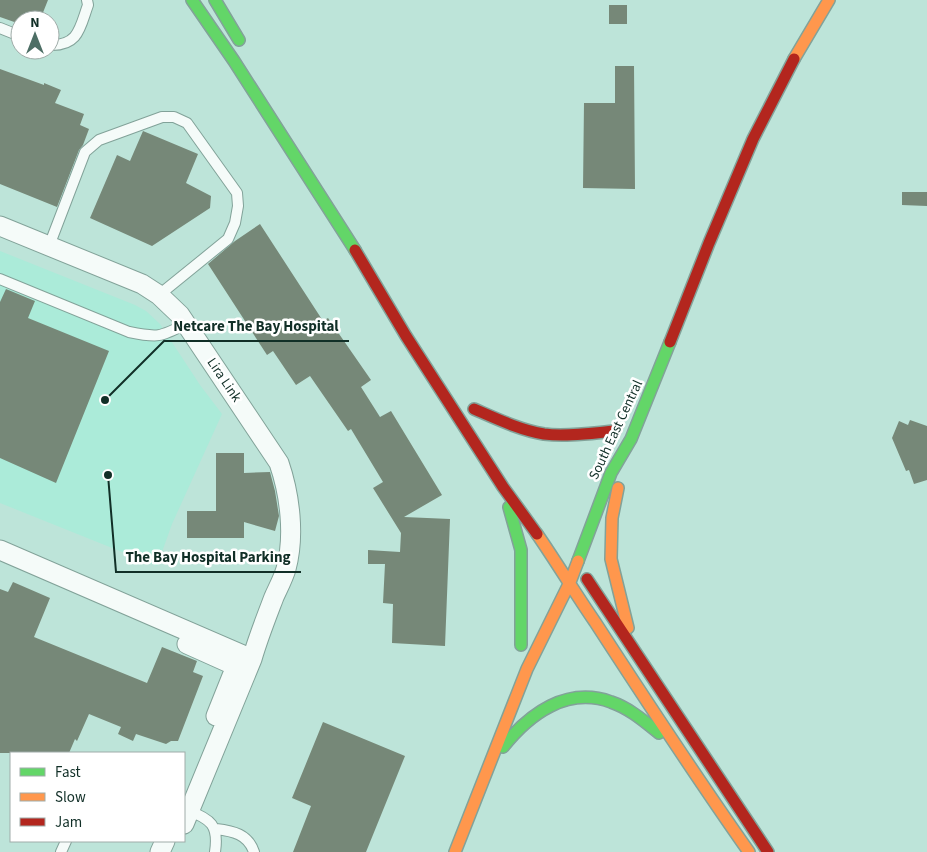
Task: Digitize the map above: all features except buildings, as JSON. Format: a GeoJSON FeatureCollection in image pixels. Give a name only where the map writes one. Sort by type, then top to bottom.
{"type":"FeatureCollection","features":[{"type":"Feature","properties":{"kind":"street"},"geometry":{"type":"LineString","coordinates":[[192,0],[234,61],[333,215],[411,344],[503,487],[563,556],[576,563],[633,646],[768,852]]}},
{"type":"Feature","properties":{"kind":"street"},"geometry":{"type":"LineString","coordinates":[[215,0],[246,50]]}},
{"type":"Feature","properties":{"kind":"street","name":"South East Central"},"geometry":{"type":"LineString","coordinates":[[455,852],[527,669],[570,582],[611,473],[631,439],[708,243],[753,139],[798,52],[829,0]]}},
{"type":"Feature","properties":{"kind":"street"},"geometry":{"type":"LineString","coordinates":[[739,143],[747,125]]}},
{"type":"Feature","properties":{"kind":"street","name":"Lira Link"},"geometry":{"type":"LineString","coordinates":[[0,226],[142,284],[159,295],[180,315],[279,463],[285,482],[290,530],[286,569],[258,637],[244,662]]}},
{"type":"Feature","properties":{"kind":"street"},"geometry":{"type":"LineString","coordinates":[[483,424],[471,405],[510,425],[544,434],[562,435],[615,431]]}},
{"type":"Feature","properties":{"kind":"street"},"geometry":{"type":"LineString","coordinates":[[631,439],[619,481],[612,518],[611,559],[633,646]]}},
{"type":"Feature","properties":{"kind":"street"},"geometry":{"type":"LineString","coordinates":[[503,487],[521,550],[519,649],[534,618]]}},
{"type":"Feature","properties":{"kind":"street"},"geometry":{"type":"LineString","coordinates":[[0,550],[244,662]]}},
{"type":"Feature","properties":{"kind":"street"},"geometry":{"type":"LineString","coordinates":[[563,556],[570,582],[593,620],[749,852]]}},
{"type":"Feature","properties":{"kind":"street"},"geometry":{"type":"LineString","coordinates":[[550,582],[563,556]]}},
{"type":"Feature","properties":{"kind":"street"},"geometry":{"type":"LineString","coordinates":[[0,562],[195,648],[244,662]]}},
{"type":"Feature","properties":{"kind":"street"},"geometry":{"type":"LineString","coordinates":[[185,810],[244,662]]}},
{"type":"Feature","properties":{"kind":"street"},"geometry":{"type":"LineString","coordinates":[[486,775],[509,739],[526,721],[546,707],[570,700],[593,698],[608,700],[619,705],[635,714],[679,750]]}},
{"type":"Feature","properties":{"kind":"lane"},"geometry":{"type":"LineString","coordinates":[[60,46],[67,43],[78,34],[88,5],[87,0]]}},
{"type":"Feature","properties":{"kind":"lane"},"geometry":{"type":"LineString","coordinates":[[49,246],[85,152],[99,140],[162,117],[174,117],[188,123],[237,193],[238,206],[235,223],[228,239],[159,295]]}},
{"type":"Feature","properties":{"kind":"lane"},"geometry":{"type":"LineString","coordinates":[[0,279],[129,332],[147,336],[162,336],[186,324]]}},
{"type":"Feature","properties":{"kind":"lane"},"geometry":{"type":"LineString","coordinates":[[185,810],[199,814],[208,820],[216,830],[238,834],[249,840],[254,852]]}},
{"type":"Feature","properties":{"kind":"lane"},"geometry":{"type":"LineString","coordinates":[[215,852],[216,830]]}},
{"type":"Feature","properties":{"kind":"shaded area"},"geometry":{"type":"Polygon","coordinates":[[[0,251],[146,311],[160,324],[200,385],[222,414],[172,524],[157,566],[0,503],[0,251]]]}},
{"type":"Feature","properties":{"kind":"traffic: fast"},"geometry":{"type":"LineString","coordinates":[[192,0],[234,61],[355,250]]}},
{"type":"Feature","properties":{"kind":"traffic: fast"},"geometry":{"type":"LineString","coordinates":[[215,0],[239,40]]}},
{"type":"Feature","properties":{"kind":"traffic: fast"},"geometry":{"type":"LineString","coordinates":[[578,561],[611,473],[631,439],[670,342]]}},
{"type":"Feature","properties":{"kind":"traffic: fast"},"geometry":{"type":"LineString","coordinates":[[509,507],[521,550],[521,645]]}},
{"type":"Feature","properties":{"kind":"traffic: fast"},"geometry":{"type":"LineString","coordinates":[[503,747],[513,735],[537,714],[550,706],[579,698],[595,698],[618,705],[636,715],[659,733]]}},
{"type":"Feature","properties":{"kind":"traffic: slow"},"geometry":{"type":"LineString","coordinates":[[794,59],[829,0]]}},
{"type":"Feature","properties":{"kind":"traffic: slow"},"geometry":{"type":"LineString","coordinates":[[618,488],[612,518],[611,559],[628,628]]}},
{"type":"Feature","properties":{"kind":"traffic: slow"},"geometry":{"type":"LineString","coordinates":[[537,534],[671,738],[749,852]]}},
{"type":"Feature","properties":{"kind":"traffic: slow"},"geometry":{"type":"LineString","coordinates":[[455,852],[527,669],[570,582],[578,561]]}},
{"type":"Feature","properties":{"kind":"traffic: jam"},"geometry":{"type":"LineString","coordinates":[[670,342],[753,139],[794,59]]}},
{"type":"Feature","properties":{"kind":"traffic: jam"},"geometry":{"type":"LineString","coordinates":[[355,250],[406,336],[503,487],[537,534]]}},
{"type":"Feature","properties":{"kind":"traffic: jam"},"geometry":{"type":"LineString","coordinates":[[474,409],[517,427],[544,434],[571,435],[615,431]]}},
{"type":"Feature","properties":{"kind":"traffic: jam"},"geometry":{"type":"LineString","coordinates":[[587,579],[768,852]]}},
{"type":"Feature","properties":{"kind":"place","name":"Netcare The Bay Hospital"},"geometry":{"type":"Point","coordinates":[105,400]}},
{"type":"Feature","properties":{"kind":"place","name":"The Bay Hospital Parking"},"geometry":{"type":"Point","coordinates":[108,475]}}]}
